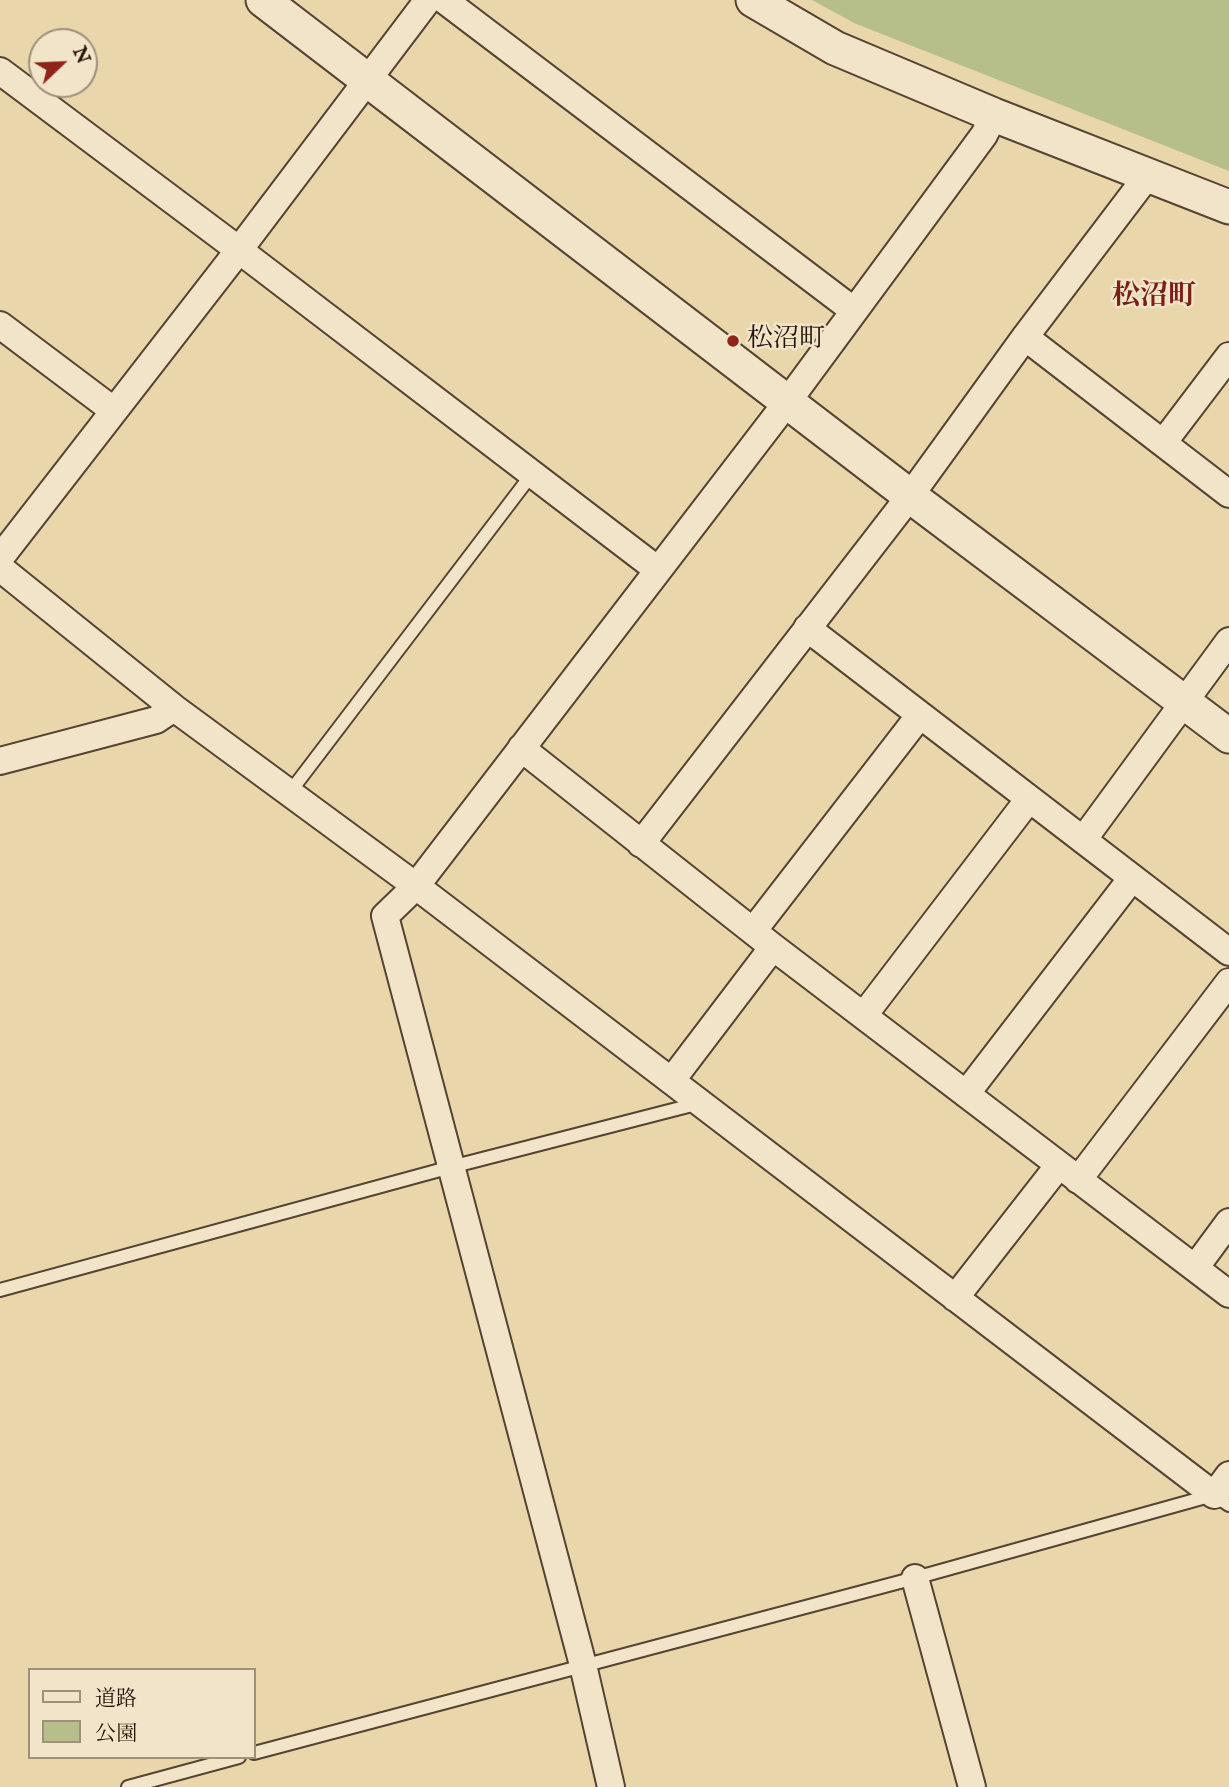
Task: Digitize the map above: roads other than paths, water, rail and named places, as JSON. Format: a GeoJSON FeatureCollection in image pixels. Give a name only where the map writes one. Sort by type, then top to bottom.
{"type":"FeatureCollection","features":[{"type":"Feature","properties":{"kind":"street"},"geometry":{"type":"LineString","coordinates":[[263,0],[910,496],[1229,736]]}},
{"type":"Feature","properties":{"kind":"street"},"geometry":{"type":"LineString","coordinates":[[0,558],[239,250],[428,0]]}},
{"type":"Feature","properties":{"kind":"street"},"geometry":{"type":"LineString","coordinates":[[444,0],[853,310]]}},
{"type":"Feature","properties":{"kind":"street"},"geometry":{"type":"LineString","coordinates":[[753,0],[835,48],[994,116],[1229,207]]}},
{"type":"Feature","properties":{"kind":"street"},"geometry":{"type":"LineString","coordinates":[[0,71],[658,570]]}},
{"type":"Feature","properties":{"kind":"street"},"geometry":{"type":"LineString","coordinates":[[611,1787],[583,1665],[385,916],[416,886],[788,401],[984,135],[994,116]]}},
{"type":"Feature","properties":{"kind":"street"},"geometry":{"type":"LineString","coordinates":[[641,844],[910,496],[1148,175]]}},
{"type":"Feature","properties":{"kind":"street"},"geometry":{"type":"LineString","coordinates":[[0,325],[113,410]]}},
{"type":"Feature","properties":{"kind":"street"},"geometry":{"type":"LineString","coordinates":[[1026,337],[1229,494]]}},
{"type":"Feature","properties":{"kind":"street"},"geometry":{"type":"LineString","coordinates":[[1163,443],[1229,356]]}},
{"type":"Feature","properties":{"kind":"street"},"geometry":{"type":"LineString","coordinates":[[0,568],[174,708],[416,886],[955,1298],[1225,1493]]}},
{"type":"Feature","properties":{"kind":"street"},"geometry":{"type":"LineString","coordinates":[[807,628],[1229,952]]}},
{"type":"Feature","properties":{"kind":"street"},"geometry":{"type":"LineString","coordinates":[[1083,841],[1229,641]]}},
{"type":"Feature","properties":{"kind":"street"},"geometry":{"type":"LineString","coordinates":[[0,761],[156,720],[174,708]]}},
{"type":"Feature","properties":{"kind":"street"},"geometry":{"type":"LineString","coordinates":[[671,1080],[763,939],[920,715]]}},
{"type":"Feature","properties":{"kind":"street"},"geometry":{"type":"LineString","coordinates":[[521,748],[763,939],[1229,1294]]}},
{"type":"Feature","properties":{"kind":"street"},"geometry":{"type":"LineString","coordinates":[[863,1015],[1029,799]]}},
{"type":"Feature","properties":{"kind":"street"},"geometry":{"type":"LineString","coordinates":[[966,1094],[1132,878]]}},
{"type":"Feature","properties":{"kind":"street"},"geometry":{"type":"LineString","coordinates":[[955,1298],[1069,1173],[1229,982]]}},
{"type":"Feature","properties":{"kind":"street"},"geometry":{"type":"LineString","coordinates":[[1195,1268],[1229,1222]]}},
{"type":"Feature","properties":{"kind":"street"},"geometry":{"type":"LineString","coordinates":[[915,1578],[972,1787]]}},
{"type":"Feature","properties":{"kind":"lane"},"geometry":{"type":"LineString","coordinates":[[290,792],[533,474]]}},
{"type":"Feature","properties":{"kind":"lane"},"geometry":{"type":"LineString","coordinates":[[0,1290],[700,1102]]}},
{"type":"Feature","properties":{"kind":"lane"},"geometry":{"type":"LineString","coordinates":[[256,1752],[1225,1493]]}},
{"type":"Feature","properties":{"kind":"lane"},"geometry":{"type":"LineString","coordinates":[[128,1787],[232,1759]]}},
{"type":"Feature","properties":{"kind":"place","name":"松沼町"},"geometry":{"type":"Point","coordinates":[733,341]}},
{"type":"Feature","properties":{"kind":"district","name":"松沼町"},"geometry":{"type":"Point","coordinates":[1154,298]}}]}
